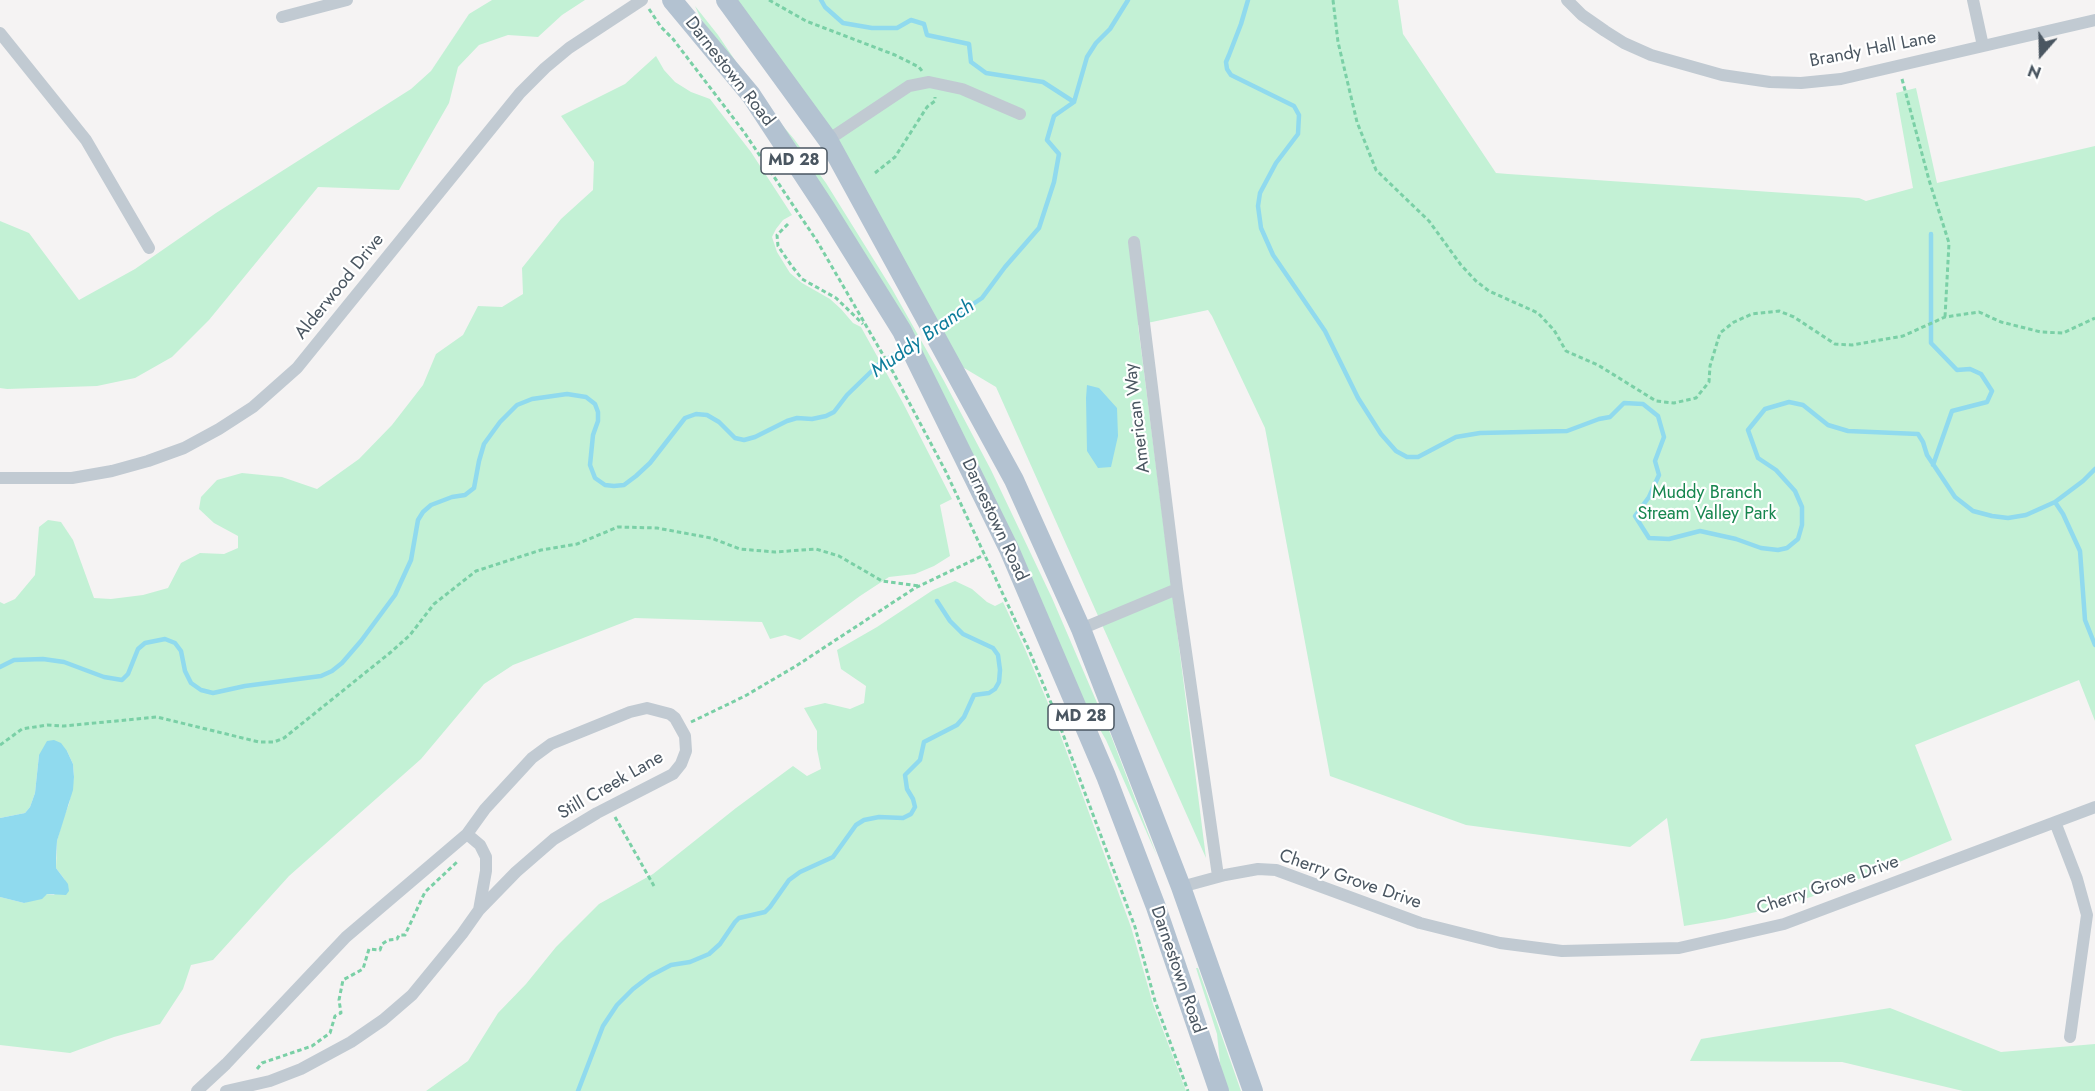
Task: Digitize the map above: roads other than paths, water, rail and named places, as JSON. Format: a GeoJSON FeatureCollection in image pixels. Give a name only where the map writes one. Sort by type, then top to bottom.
{"type":"FeatureCollection","features":[{"type":"Feature","properties":{"kind":"main road","name":"Darnestown Road"},"geometry":{"type":"LineString","coordinates":[[672,0],[751,95],[902,331],[1009,549],[1106,776],[1155,907],[1219,1091]]}},
{"type":"Feature","properties":{"kind":"main road","name":"Darnestown Road"},"geometry":{"type":"LineString","coordinates":[[726,0],[828,140],[1014,480],[1081,630],[1181,887],[1253,1091]]}},
{"type":"Feature","properties":{"kind":"street"},"geometry":{"type":"LineString","coordinates":[[282,17],[347,0]]}},
{"type":"Feature","properties":{"kind":"street","name":"Alderwood Drive"},"geometry":{"type":"LineString","coordinates":[[0,478],[72,478],[112,471],[148,461],[184,448],[253,407],[297,368],[529,85],[569,48],[643,0]]}},
{"type":"Feature","properties":{"kind":"street","name":"Brandy Hall Lane"},"geometry":{"type":"LineString","coordinates":[[1567,0],[1582,15],[1624,43],[1651,56],[1722,75],[1770,82],[1801,83],[1841,79],[2095,20]]}},
{"type":"Feature","properties":{"kind":"street"},"geometry":{"type":"LineString","coordinates":[[1973,0],[1983,46]]}},
{"type":"Feature","properties":{"kind":"street"},"geometry":{"type":"LineString","coordinates":[[0,33],[86,140],[149,248]]}},
{"type":"Feature","properties":{"kind":"street"},"geometry":{"type":"LineString","coordinates":[[828,140],[909,86],[929,82],[962,89],[1020,114]]}},
{"type":"Feature","properties":{"kind":"street","name":"American Way"},"geometry":{"type":"LineString","coordinates":[[1134,242],[1177,589],[1218,876]]}},
{"type":"Feature","properties":{"kind":"street"},"geometry":{"type":"LineString","coordinates":[[1081,630],[1177,589]]}},
{"type":"Feature","properties":{"kind":"street","name":"Still Creek Lane"},"geometry":{"type":"LineString","coordinates":[[226,1091],[270,1081],[301,1069],[375,1026],[412,994],[479,910],[516,872],[554,839],[673,774],[681,764],[686,751],[685,736],[681,727],[670,714],[647,708],[620,716],[551,744],[532,758],[485,809],[471,837]]}},
{"type":"Feature","properties":{"kind":"street","name":"Cherry Grove Drive"},"geometry":{"type":"LineString","coordinates":[[1181,887],[1218,876],[1258,869],[1276,870],[1420,923],[1500,943],[1562,951],[1678,948],[1784,924],[2095,807]]}},
{"type":"Feature","properties":{"kind":"street"},"geometry":{"type":"LineString","coordinates":[[2055,822],[2077,879],[2087,915],[2070,1036]]}},
{"type":"Feature","properties":{"kind":"street"},"geometry":{"type":"LineString","coordinates":[[197,1091],[226,1064],[346,937],[471,837],[480,845],[486,857],[486,871],[479,910]]}},
{"type":"Feature","properties":{"kind":"water"},"geometry":{"type":"Polygon","coordinates":[[[1087,385],[1099,388],[1117,408],[1118,436],[1111,467],[1098,468],[1087,451],[1087,385]]]}},
{"type":"Feature","properties":{"kind":"water"},"geometry":{"type":"Polygon","coordinates":[[[54,740],[61,743],[73,764],[73,790],[57,841],[56,858],[56,868],[68,884],[69,891],[66,895],[47,894],[42,899],[24,903],[0,897],[0,818],[25,813],[30,807],[35,793],[39,755],[47,741],[54,740]]]}},
{"type":"Feature","properties":{"kind":"waterway"},"geometry":{"type":"LineString","coordinates":[[821,0],[825,7],[843,23],[872,28],[897,28],[911,20],[924,24],[927,35],[969,44],[971,62],[986,73],[1043,82],[1074,102]]}},
{"type":"Feature","properties":{"kind":"waterway","name":"Muddy Branch"},"geometry":{"type":"LineString","coordinates":[[937,328],[982,298],[1039,228],[1054,182],[1059,154],[1047,140],[1054,116],[1074,102],[1087,57],[1096,43],[1110,29],[1128,0]]}},
{"type":"Feature","properties":{"kind":"waterway","name":"Muddy Branch"},"geometry":{"type":"LineString","coordinates":[[1248,0],[1226,62],[1227,69],[1231,75],[1294,106],[1299,115],[1298,134],[1276,163],[1260,193],[1258,206],[1261,228],[1273,255],[1325,331],[1358,398],[1381,434],[1396,451],[1407,457],[1418,457],[1456,437],[1480,433],[1567,431],[1610,417],[1624,403],[1643,404],[1658,416],[1664,437],[1655,461],[1659,475],[1649,497],[1635,516],[1649,538],[1669,539],[1700,531],[1736,539],[1761,548],[1778,550],[1787,548],[1798,539],[1802,525],[1802,507],[1795,491],[1776,470],[1758,458],[1748,430],[1765,409],[1789,402],[1803,405],[1828,425],[1848,431],[1918,434],[1927,455],[1955,497],[1973,511],[1992,516],[2008,518],[2026,515],[2055,502],[2095,469]]}},
{"type":"Feature","properties":{"kind":"waterway"},"geometry":{"type":"LineString","coordinates":[[1931,234],[1931,343],[1957,370],[1970,369],[1981,374],[1992,391],[1987,402],[1952,411],[1933,465]]}},
{"type":"Feature","properties":{"kind":"waterway","name":"Muddy Branch"},"geometry":{"type":"LineString","coordinates":[[0,667],[14,660],[43,659],[64,662],[104,677],[122,680],[128,674],[138,649],[145,643],[165,639],[175,643],[181,651],[185,671],[191,683],[201,690],[213,693],[245,686],[321,676],[342,663],[395,595],[411,560],[418,520],[423,512],[431,505],[465,495],[474,488],[484,444],[500,422],[517,405],[532,399],[567,394],[586,397],[595,404],[598,412],[590,465],[595,478],[605,485],[624,485],[650,463],[685,418],[696,414],[707,415],[719,422],[735,438],[744,440],[797,418],[812,419],[826,416],[834,412],[847,395],[879,364],[905,348]]}},
{"type":"Feature","properties":{"kind":"waterway"},"geometry":{"type":"LineString","coordinates":[[2055,502],[2080,551],[2085,620],[2095,645]]}},
{"type":"Feature","properties":{"kind":"waterway"},"geometry":{"type":"LineString","coordinates":[[578,1091],[603,1026],[617,1005],[633,989],[650,976],[671,965],[690,962],[709,954],[720,944],[739,918],[765,912],[789,880],[800,872],[833,857],[856,825],[864,820],[879,817],[903,818],[911,814],[915,807],[907,789],[905,775],[920,760],[924,742],[957,725],[964,717],[974,695],[989,693],[999,682],[998,655],[993,648],[963,634],[950,621],[937,601]]}},
{"type":"Feature","properties":{"kind":"park label","name":"Muddy Branch Stream Valley Park"},"geometry":{"type":"Point","coordinates":[1707,504]}}]}
